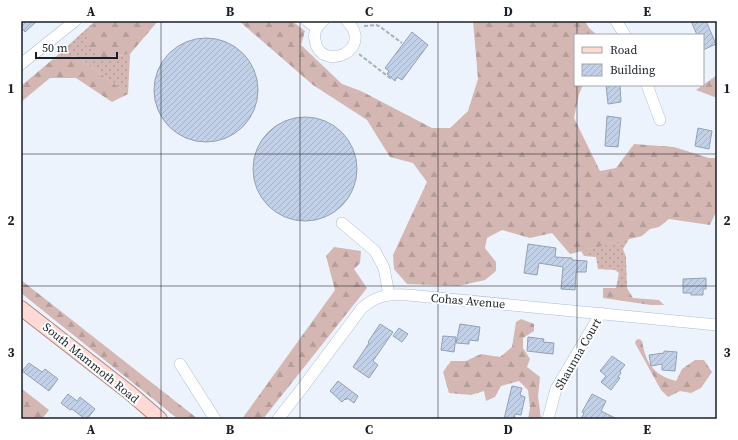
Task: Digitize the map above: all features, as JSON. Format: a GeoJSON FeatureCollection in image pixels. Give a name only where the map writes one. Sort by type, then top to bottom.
{"type":"FeatureCollection","features":[{"type":"Feature","properties":{"kind":"main road","name":"South Mammoth Road"},"geometry":{"type":"LineString","coordinates":[[21,308],[130,393],[160,419]]}},
{"type":"Feature","properties":{"kind":"street"},"geometry":{"type":"LineString","coordinates":[[21,64],[75,21]]}},
{"type":"Feature","properties":{"kind":"street"},"geometry":{"type":"LineString","coordinates":[[307,21],[320,24],[315,41],[321,52],[326,56],[333,57],[339,57],[351,48],[355,38],[350,24]]}},
{"type":"Feature","properties":{"kind":"street"},"geometry":{"type":"LineString","coordinates":[[616,21],[624,34]]}},
{"type":"Feature","properties":{"kind":"street"},"geometry":{"type":"LineString","coordinates":[[647,86],[660,120]]}},
{"type":"Feature","properties":{"kind":"street"},"geometry":{"type":"LineString","coordinates":[[342,223],[375,251],[384,268],[389,295]]}},
{"type":"Feature","properties":{"kind":"street","name":"Cohas Avenue"},"geometry":{"type":"LineString","coordinates":[[278,419],[362,308],[371,300],[389,295],[408,295],[717,325]]}},
{"type":"Feature","properties":{"kind":"street","name":"Shaunna Court"},"geometry":{"type":"LineString","coordinates":[[548,419],[556,389],[601,313]]}},
{"type":"Feature","properties":{"kind":"street"},"geometry":{"type":"LineString","coordinates":[[180,364],[216,419]]}},
{"type":"Feature","properties":{"kind":"path"},"geometry":{"type":"LineString","coordinates":[[350,24],[376,25],[402,43]]}},
{"type":"Feature","properties":{"kind":"path"},"geometry":{"type":"LineString","coordinates":[[351,48],[390,78],[391,77]]}},
{"type":"Feature","properties":{"kind":"green space"},"geometry":{"type":"Polygon","coordinates":[[[95,21],[158,21],[130,54],[103,58],[84,44],[95,21]]]}},
{"type":"Feature","properties":{"kind":"green space"},"geometry":{"type":"Polygon","coordinates":[[[239,21],[292,21],[305,31],[301,45],[342,84],[361,91],[432,128],[450,128],[468,111],[478,79],[473,21],[585,21],[589,28],[596,34],[574,34],[574,86],[583,86],[579,94],[574,118],[600,171],[616,168],[634,144],[674,147],[709,158],[717,158],[717,214],[715,214],[710,225],[669,219],[659,227],[650,229],[642,236],[570,254],[552,233],[530,238],[502,230],[487,238],[485,248],[496,262],[496,271],[485,280],[458,286],[407,284],[394,269],[393,255],[427,182],[413,163],[390,157],[367,120],[313,85],[239,21]]]}},
{"type":"Feature","properties":{"kind":"green space"},"geometry":{"type":"Polygon","coordinates":[[[94,22],[85,44],[103,58],[130,54],[128,94],[76,56],[52,60],[94,22]]]}},
{"type":"Feature","properties":{"kind":"green space"},"geometry":{"type":"Polygon","coordinates":[[[76,56],[128,94],[112,102],[76,78],[50,78],[21,102],[21,86],[52,60],[76,56]]]}},
{"type":"Feature","properties":{"kind":"green space"},"geometry":{"type":"Polygon","coordinates":[[[717,75],[717,98],[696,90],[704,86],[704,84],[717,75]]]}},
{"type":"Feature","properties":{"kind":"green space"},"geometry":{"type":"Polygon","coordinates":[[[629,239],[623,249],[626,257],[627,288],[616,288],[619,273],[615,270],[598,269],[596,257],[584,256],[581,251],[629,239]]]}},
{"type":"Feature","properties":{"kind":"green space"},"geometry":{"type":"Polygon","coordinates":[[[334,247],[361,251],[360,263],[354,269],[367,288],[263,419],[242,419],[335,290],[326,256],[334,247]]]}},
{"type":"Feature","properties":{"kind":"green space"},"geometry":{"type":"Polygon","coordinates":[[[21,280],[198,419],[178,419],[21,293],[21,280]]]}},
{"type":"Feature","properties":{"kind":"green space"},"geometry":{"type":"Polygon","coordinates":[[[603,288],[627,288],[633,298],[659,300],[664,305],[651,305],[603,298],[603,288]]]}},
{"type":"Feature","properties":{"kind":"green space"},"geometry":{"type":"Polygon","coordinates":[[[521,319],[534,324],[534,331],[523,338],[523,348],[530,359],[527,367],[540,377],[538,396],[541,419],[528,419],[530,408],[528,390],[519,381],[501,386],[495,397],[486,401],[484,391],[471,395],[449,393],[443,372],[451,361],[466,361],[481,354],[500,357],[512,347],[516,322],[521,319]]]}},
{"type":"Feature","properties":{"kind":"green space"},"geometry":{"type":"Polygon","coordinates":[[[639,339],[642,341],[648,362],[656,372],[668,378],[676,381],[682,369],[695,360],[704,360],[712,372],[701,388],[691,393],[680,391],[668,397],[661,390],[635,343],[636,340],[639,339]]]}},
{"type":"Feature","properties":{"kind":"green space"},"geometry":{"type":"Polygon","coordinates":[[[21,388],[49,410],[42,419],[21,419],[21,388]]]}},
{"type":"Feature","properties":{"kind":"building"},"geometry":{"type":"Polygon","coordinates":[[[21,21],[37,21],[25,32],[21,27],[21,21]]]}},
{"type":"Feature","properties":{"kind":"building"},"geometry":{"type":"Polygon","coordinates":[[[691,21],[706,21],[716,44],[704,50],[704,34],[697,34],[691,21]]]}},
{"type":"Feature","properties":{"kind":"building"},"geometry":{"type":"Polygon","coordinates":[[[412,32],[428,45],[402,80],[397,77],[395,81],[387,74],[389,71],[385,68],[412,32]]]}},
{"type":"Feature","properties":{"kind":"building"},"geometry":{"type":"Polygon","coordinates":[[[206,38],[226,42],[235,47],[249,61],[254,70],[258,90],[254,110],[249,119],[235,133],[226,138],[206,142],[186,138],[177,133],[163,119],[158,110],[154,90],[158,70],[163,61],[177,47],[186,42],[206,38]]]}},
{"type":"Feature","properties":{"kind":"building"},"geometry":{"type":"Polygon","coordinates":[[[606,86],[620,86],[621,102],[608,104],[606,86]]]}},
{"type":"Feature","properties":{"kind":"building"},"geometry":{"type":"Polygon","coordinates":[[[607,116],[621,118],[618,147],[605,146],[607,116]]]}},
{"type":"Feature","properties":{"kind":"building"},"geometry":{"type":"Polygon","coordinates":[[[305,117],[325,121],[334,126],[348,140],[353,149],[357,169],[353,189],[348,198],[334,212],[325,217],[305,221],[285,217],[276,212],[262,198],[257,189],[253,169],[257,149],[262,140],[276,126],[285,121],[305,117]]]}},
{"type":"Feature","properties":{"kind":"building"},"geometry":{"type":"Polygon","coordinates":[[[698,128],[712,131],[709,149],[695,146],[698,128]]]}},
{"type":"Feature","properties":{"kind":"building"},"geometry":{"type":"Polygon","coordinates":[[[528,244],[556,248],[555,257],[587,261],[586,272],[576,272],[575,290],[561,289],[563,267],[539,263],[537,275],[524,273],[528,244]]]}},
{"type":"Feature","properties":{"kind":"building"},"geometry":{"type":"Polygon","coordinates":[[[706,278],[706,289],[703,289],[703,295],[683,293],[683,279],[706,278]]]}},
{"type":"Feature","properties":{"kind":"building"},"geometry":{"type":"Polygon","coordinates":[[[380,324],[393,332],[373,361],[378,365],[369,378],[353,367],[380,324]]]}},
{"type":"Feature","properties":{"kind":"building"},"geometry":{"type":"Polygon","coordinates":[[[460,324],[480,327],[478,341],[469,340],[469,344],[456,343],[460,324]]]}},
{"type":"Feature","properties":{"kind":"building"},"geometry":{"type":"Polygon","coordinates":[[[399,328],[408,334],[402,342],[393,336],[399,328]]]}},
{"type":"Feature","properties":{"kind":"building"},"geometry":{"type":"Polygon","coordinates":[[[443,336],[456,337],[454,352],[441,350],[443,336]]]}},
{"type":"Feature","properties":{"kind":"building"},"geometry":{"type":"Polygon","coordinates":[[[528,337],[544,339],[543,342],[554,343],[553,354],[527,351],[528,337]]]}},
{"type":"Feature","properties":{"kind":"building"},"geometry":{"type":"Polygon","coordinates":[[[664,351],[677,352],[675,371],[662,370],[662,364],[651,366],[649,355],[664,353],[664,351]]]}},
{"type":"Feature","properties":{"kind":"building"},"geometry":{"type":"Polygon","coordinates":[[[612,356],[625,365],[620,371],[621,373],[618,377],[620,378],[611,390],[601,382],[606,376],[600,371],[612,356]]]}},
{"type":"Feature","properties":{"kind":"building"},"geometry":{"type":"Polygon","coordinates":[[[29,363],[42,372],[45,369],[58,379],[49,391],[22,371],[29,363]]]}},
{"type":"Feature","properties":{"kind":"building"},"geometry":{"type":"Polygon","coordinates":[[[338,381],[358,396],[354,403],[347,398],[342,402],[330,391],[338,381]]]}},
{"type":"Feature","properties":{"kind":"building"},"geometry":{"type":"Polygon","coordinates":[[[512,386],[522,388],[520,395],[525,397],[521,415],[515,414],[514,419],[504,419],[512,386]]]}},
{"type":"Feature","properties":{"kind":"building"},"geometry":{"type":"Polygon","coordinates":[[[68,394],[77,401],[80,397],[95,409],[87,419],[72,409],[70,410],[61,403],[68,394]]]}},
{"type":"Feature","properties":{"kind":"building"},"geometry":{"type":"Polygon","coordinates":[[[592,394],[606,401],[601,411],[617,419],[581,419],[584,413],[582,412],[592,394]]]}}]}
